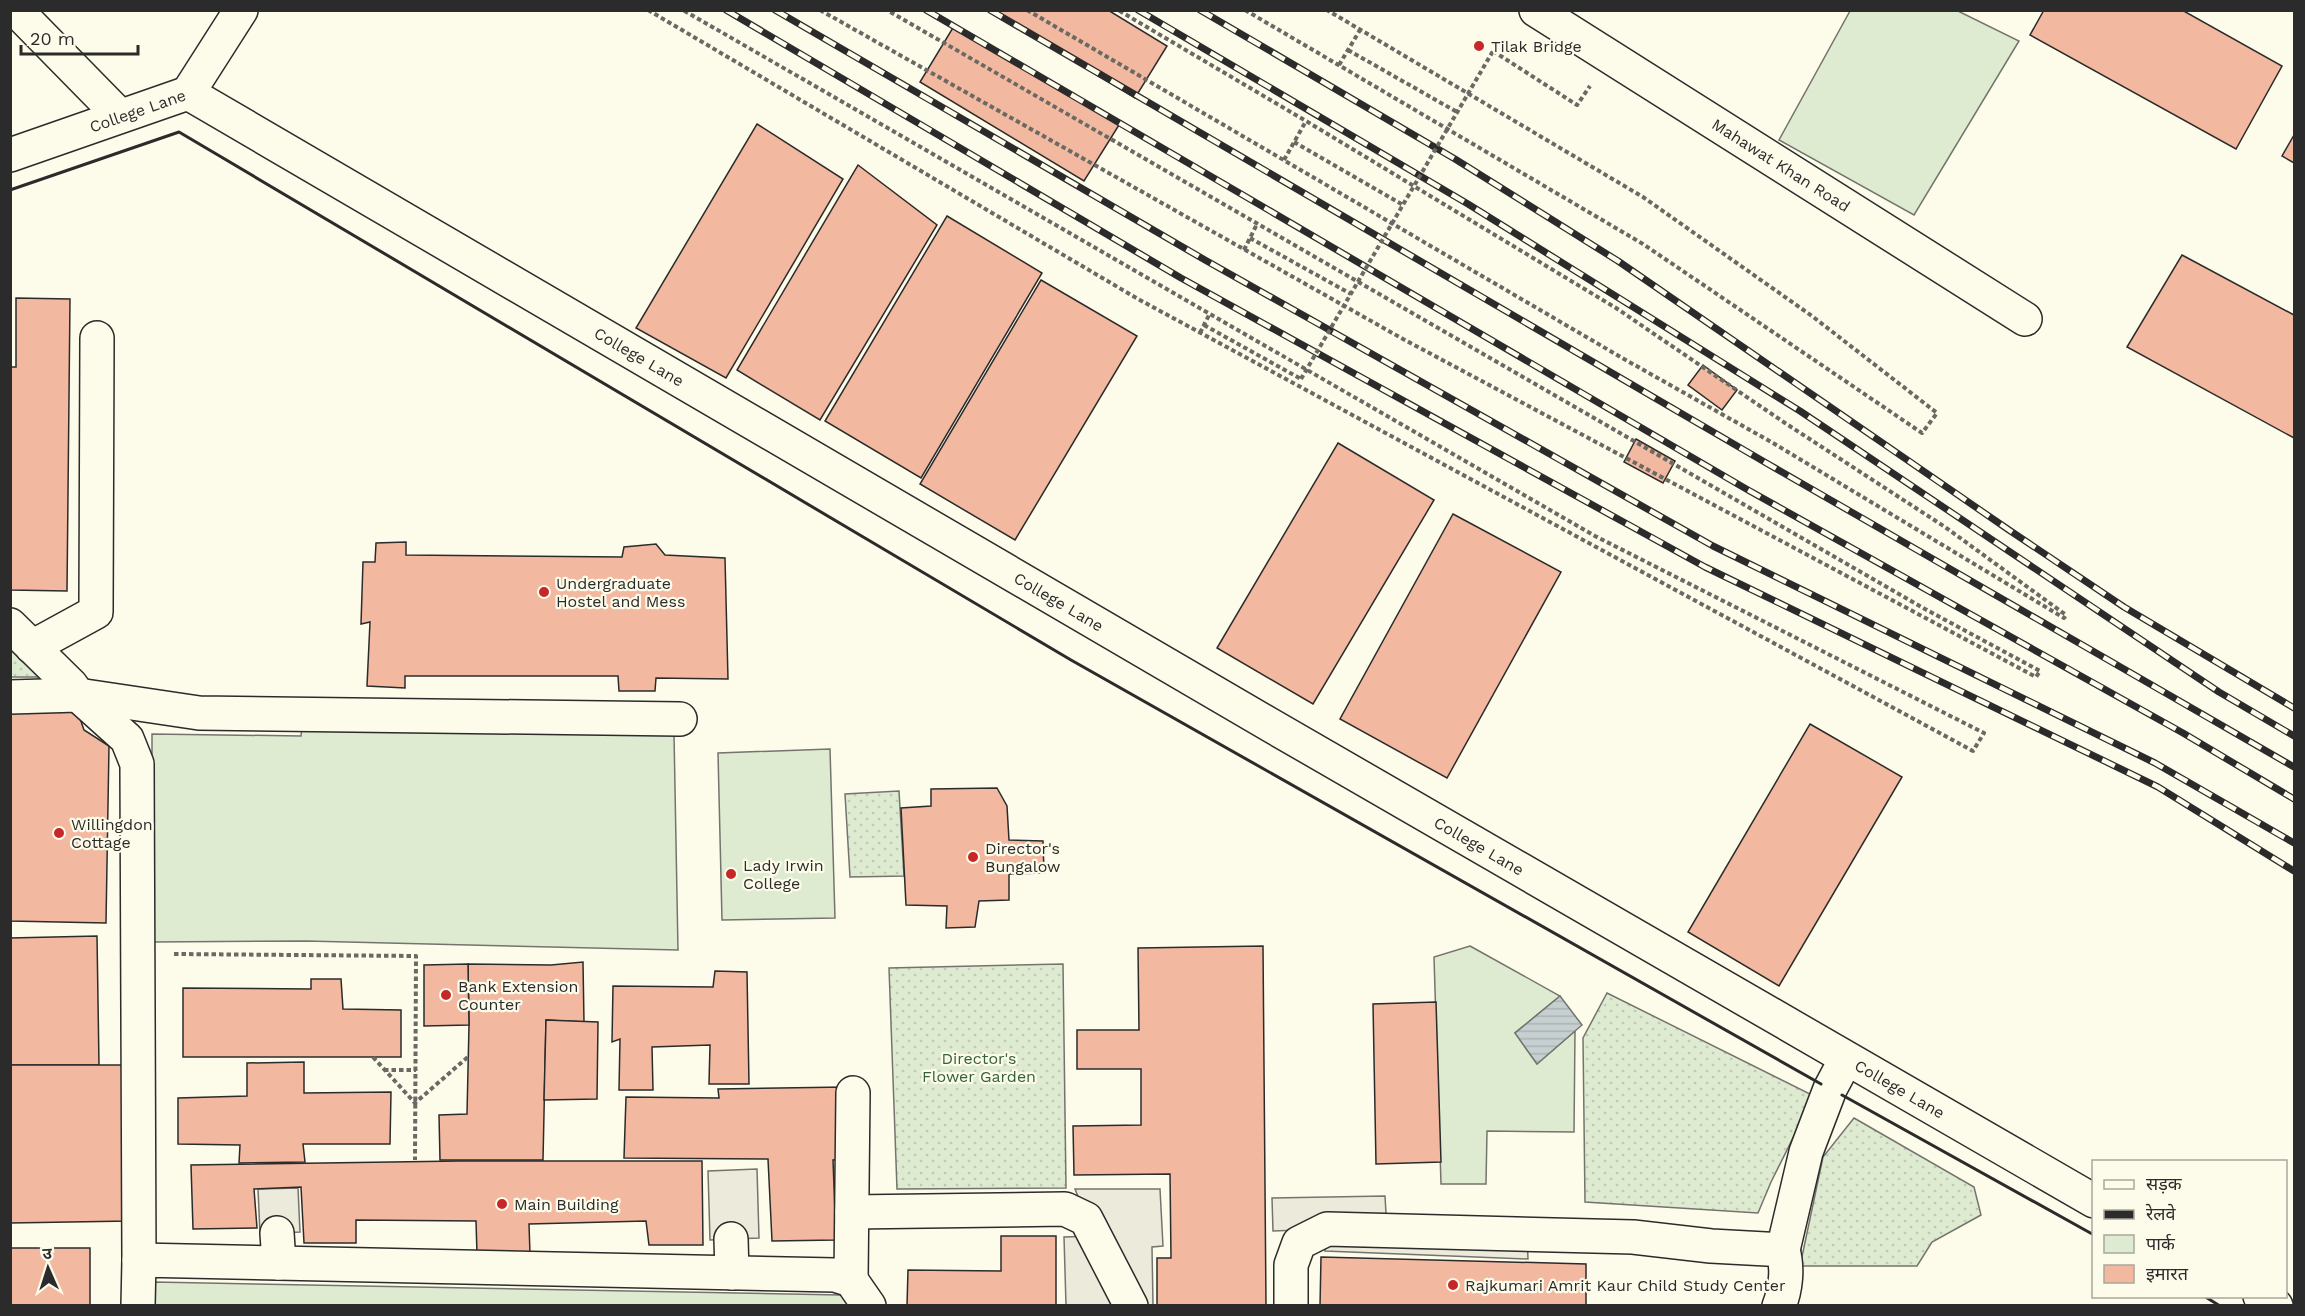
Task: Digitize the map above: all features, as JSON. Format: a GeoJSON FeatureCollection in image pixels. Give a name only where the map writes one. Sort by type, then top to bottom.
{"type":"FeatureCollection","features":[{"type":"Feature","properties":{"kind":"street"},"geometry":{"type":"LineString","coordinates":[[16,10],[120,116]]}},
{"type":"Feature","properties":{"kind":"street"},"geometry":{"type":"LineString","coordinates":[[188,93],[242,10]]}},
{"type":"Feature","properties":{"kind":"street","name":"Mahawat Khan Road"},"geometry":{"type":"LineString","coordinates":[[1536,10],[2025,320]]}},
{"type":"Feature","properties":{"kind":"street","name":"College Lane"},"geometry":{"type":"LineString","coordinates":[[10,155],[188,93],[1846,1059],[2092,1200]]}},
{"type":"Feature","properties":{"kind":"street"},"geometry":{"type":"LineString","coordinates":[[97,338],[96,612],[21,636],[71,685],[78,695],[127,739],[137,764],[138,1305]]}},
{"type":"Feature","properties":{"kind":"street"},"geometry":{"type":"LineString","coordinates":[[10,697],[78,695],[199,713],[680,720]]}},
{"type":"Feature","properties":{"kind":"street"},"geometry":{"type":"LineString","coordinates":[[1779,1305],[1784,1293],[1786,1259],[1784,1250],[1806,1152],[1830,1089],[1846,1059]]}},
{"type":"Feature","properties":{"kind":"street"},"geometry":{"type":"LineString","coordinates":[[854,1093],[852,1212],[860,1293]]}},
{"type":"Feature","properties":{"kind":"street"},"geometry":{"type":"LineString","coordinates":[[852,1212],[1065,1209],[1086,1219],[1131,1305]]}},
{"type":"Feature","properties":{"kind":"street"},"geometry":{"type":"LineString","coordinates":[[1291,1305],[1291,1265],[1299,1243],[1327,1229],[1633,1237],[1711,1246],[1784,1250]]}},
{"type":"Feature","properties":{"kind":"street"},"geometry":{"type":"LineString","coordinates":[[731,1239],[732,1273]]}},
{"type":"Feature","properties":{"kind":"street"},"geometry":{"type":"LineString","coordinates":[[139,1260],[278,1248],[732,1273],[835,1275],[860,1293]]}},
{"type":"Feature","properties":{"kind":"path"},"geometry":{"type":"LineString","coordinates":[[648,10],[1138,300],[1973,751],[1984,733],[1595,536],[683,10]]}},
{"type":"Feature","properties":{"kind":"path"},"geometry":{"type":"LineString","coordinates":[[820,10],[1413,345],[2036,677],[2040,671],[1925,609],[887,10]]}},
{"type":"Feature","properties":{"kind":"path"},"geometry":{"type":"LineString","coordinates":[[1027,10],[1624,359],[1773,443],[2064,618],[2066,615],[1946,527],[1785,423],[1616,308],[1118,10]]}},
{"type":"Feature","properties":{"kind":"path"},"geometry":{"type":"LineString","coordinates":[[1245,10],[1643,244],[1922,433],[1937,413],[1812,316],[1643,197],[1327,10]]}},
{"type":"Feature","properties":{"kind":"path"},"geometry":{"type":"LineString","coordinates":[[1339,65],[1360,30]]}},
{"type":"Feature","properties":{"kind":"path"},"geometry":{"type":"LineString","coordinates":[[1348,50],[1456,111]]}},
{"type":"Feature","properties":{"kind":"path"},"geometry":{"type":"LineString","coordinates":[[1204,325],[1301,379],[1493,51],[1577,105]]}},
{"type":"Feature","properties":{"kind":"path"},"geometry":{"type":"LineString","coordinates":[[1284,160],[1306,121]]}},
{"type":"Feature","properties":{"kind":"path"},"geometry":{"type":"LineString","coordinates":[[1294,141],[1403,205]]}},
{"type":"Feature","properties":{"kind":"path"},"geometry":{"type":"LineString","coordinates":[[1244,250],[1257,224]]}},
{"type":"Feature","properties":{"kind":"path"},"geometry":{"type":"LineString","coordinates":[[1250,238],[1351,294]]}},
{"type":"Feature","properties":{"kind":"path"},"geometry":{"type":"LineString","coordinates":[[1200,333],[1209,315]]}},
{"type":"Feature","properties":{"kind":"path"},"geometry":{"type":"LineString","coordinates":[[138,954],[416,956],[415,1160]]}},
{"type":"Feature","properties":{"kind":"path"},"geometry":{"type":"LineString","coordinates":[[415,1103],[469,1056]]}},
{"type":"Feature","properties":{"kind":"path"},"geometry":{"type":"LineString","coordinates":[[374,1057],[415,1103]]}},
{"type":"Feature","properties":{"kind":"path"},"geometry":{"type":"LineString","coordinates":[[384,1070],[416,1070]]}},
{"type":"Feature","properties":{"kind":"green space"},"geometry":{"type":"Polygon","coordinates":[[[1850,11],[1958,11],[2019,41],[1914,215],[1779,140],[1850,11]]]}},
{"type":"Feature","properties":{"kind":"green space"},"geometry":{"type":"Polygon","coordinates":[[[11,644],[42,677],[11,677],[11,644]]]}},
{"type":"Feature","properties":{"kind":"green space"},"geometry":{"type":"Polygon","coordinates":[[[302,726],[674,734],[678,950],[306,941],[152,942],[152,734],[301,736],[302,726]]]}},
{"type":"Feature","properties":{"kind":"green space"},"geometry":{"type":"Polygon","coordinates":[[[830,749],[835,918],[722,920],[718,753],[830,749]]]}},
{"type":"Feature","properties":{"kind":"green space"},"geometry":{"type":"Polygon","coordinates":[[[899,791],[904,876],[850,877],[845,794],[899,791]]]}},
{"type":"Feature","properties":{"kind":"green space"},"geometry":{"type":"Polygon","coordinates":[[[1470,946],[1560,996],[1515,1033],[1537,1064],[1575,1031],[1574,1132],[1487,1131],[1486,1184],[1441,1184],[1434,957],[1470,946]]]}},
{"type":"Feature","properties":{"kind":"green space","name":"Director's Flower Garden"},"geometry":{"type":"Polygon","coordinates":[[[1063,964],[1066,1188],[897,1189],[889,968],[1063,964]]]}},
{"type":"Feature","properties":{"kind":"green space"},"geometry":{"type":"Polygon","coordinates":[[[1607,993],[1814,1096],[1758,1213],[1585,1202],[1583,1038],[1607,993]]]}},
{"type":"Feature","properties":{"kind":"green space"},"geometry":{"type":"Polygon","coordinates":[[[1854,1118],[1974,1187],[1981,1215],[1932,1242],[1917,1266],[1800,1266],[1823,1157],[1854,1118]]]}},
{"type":"Feature","properties":{"kind":"green space"},"geometry":{"type":"Polygon","coordinates":[[[154,1282],[841,1295],[852,1305],[153,1306],[154,1282]]]}},
{"type":"Feature","properties":{"kind":"shaded area"},"geometry":{"type":"Polygon","coordinates":[[[1560,996],[1582,1025],[1537,1064],[1515,1033],[1560,996]]]}},
{"type":"Feature","properties":{"kind":"shaded area"},"geometry":{"type":"Polygon","coordinates":[[[757,1169],[759,1238],[710,1240],[708,1171],[757,1169]]]}},
{"type":"Feature","properties":{"kind":"shaded area"},"geometry":{"type":"Polygon","coordinates":[[[298,1188],[300,1232],[260,1234],[258,1189],[298,1188]]]}},
{"type":"Feature","properties":{"kind":"shaded area"},"geometry":{"type":"Polygon","coordinates":[[[1075,1189],[1160,1189],[1163,1246],[1152,1247],[1153,1305],[1066,1305],[1064,1237],[1094,1236],[1075,1189]]]}},
{"type":"Feature","properties":{"kind":"shaded area"},"geometry":{"type":"Polygon","coordinates":[[[1385,1196],[1387,1231],[1527,1235],[1528,1259],[1325,1251],[1327,1229],[1273,1231],[1272,1198],[1385,1196]]]}},
{"type":"Feature","properties":{"kind":"building"},"geometry":{"type":"Polygon","coordinates":[[[992,10],[1108,10],[1167,46],[1135,98],[992,10]]]}},
{"type":"Feature","properties":{"kind":"building"},"geometry":{"type":"Polygon","coordinates":[[[2044,10],[2182,10],[2282,66],[2236,149],[2030,35],[2044,10]]]}},
{"type":"Feature","properties":{"kind":"building"},"geometry":{"type":"Polygon","coordinates":[[[954,26],[1119,125],[1084,181],[920,82],[954,26]]]}},
{"type":"Feature","properties":{"kind":"building"},"geometry":{"type":"Polygon","coordinates":[[[757,124],[843,179],[726,378],[636,328],[757,124]]]}},
{"type":"Feature","properties":{"kind":"building"},"geometry":{"type":"Polygon","coordinates":[[[2294,135],[2294,163],[2282,156],[2294,135]]]}},
{"type":"Feature","properties":{"kind":"building"},"geometry":{"type":"Polygon","coordinates":[[[858,165],[937,225],[820,420],[737,370],[858,165]]]}},
{"type":"Feature","properties":{"kind":"building"},"geometry":{"type":"Polygon","coordinates":[[[947,216],[1042,273],[921,478],[825,421],[947,216]]]}},
{"type":"Feature","properties":{"kind":"building"},"geometry":{"type":"Polygon","coordinates":[[[2182,255],[2294,315],[2294,438],[2127,347],[2182,255]]]}},
{"type":"Feature","properties":{"kind":"building"},"geometry":{"type":"Polygon","coordinates":[[[1041,280],[1137,336],[1015,540],[920,484],[1041,280]]]}},
{"type":"Feature","properties":{"kind":"building"},"geometry":{"type":"Polygon","coordinates":[[[16,298],[70,299],[67,591],[10,590],[10,367],[16,367],[16,298]]]}},
{"type":"Feature","properties":{"kind":"building"},"geometry":{"type":"Polygon","coordinates":[[[1703,365],[1737,390],[1722,410],[1688,385],[1703,365]]]}},
{"type":"Feature","properties":{"kind":"building"},"geometry":{"type":"Polygon","coordinates":[[[1636,439],[1675,461],[1663,483],[1624,462],[1636,439]]]}},
{"type":"Feature","properties":{"kind":"building"},"geometry":{"type":"Polygon","coordinates":[[[1338,443],[1434,500],[1313,704],[1217,648],[1338,443]]]}},
{"type":"Feature","properties":{"kind":"building"},"geometry":{"type":"Polygon","coordinates":[[[1453,514],[1561,572],[1447,778],[1340,719],[1453,514]]]}},
{"type":"Feature","properties":{"kind":"building","name":"Undergraduate Hostel and Mess"},"geometry":{"type":"Polygon","coordinates":[[[406,542],[406,555],[622,557],[624,547],[656,544],[665,555],[725,558],[728,679],[656,678],[655,691],[619,691],[618,676],[405,676],[405,688],[367,686],[370,622],[361,624],[363,562],[375,562],[376,543],[406,542]]]}},
{"type":"Feature","properties":{"kind":"building","name":"Willingdon Cottage"},"geometry":{"type":"Polygon","coordinates":[[[76,707],[84,730],[109,746],[106,923],[10,921],[10,708],[76,707]]]}},
{"type":"Feature","properties":{"kind":"building"},"geometry":{"type":"Polygon","coordinates":[[[1810,724],[1902,777],[1779,986],[1688,932],[1810,724]]]}},
{"type":"Feature","properties":{"kind":"building","name":"Director's Bungalow"},"geometry":{"type":"Polygon","coordinates":[[[997,788],[1007,806],[1009,840],[1043,841],[1044,873],[1009,874],[1009,900],[979,901],[975,927],[946,928],[947,906],[906,905],[901,808],[931,806],[931,789],[997,788]]]}},
{"type":"Feature","properties":{"kind":"building"},"geometry":{"type":"Polygon","coordinates":[[[97,936],[99,1065],[10,1065],[10,938],[97,936]]]}},
{"type":"Feature","properties":{"kind":"building"},"geometry":{"type":"Polygon","coordinates":[[[1263,946],[1266,1306],[1157,1306],[1157,1258],[1171,1258],[1170,1174],[1074,1175],[1073,1126],[1141,1125],[1141,1069],[1077,1069],[1077,1030],[1139,1030],[1138,948],[1263,946]]]}},
{"type":"Feature","properties":{"kind":"building"},"geometry":{"type":"Polygon","coordinates":[[[583,962],[584,1022],[546,1020],[543,1160],[440,1160],[439,1115],[467,1114],[468,964],[551,965],[583,962]]]}},
{"type":"Feature","properties":{"kind":"building","name":"Bank Extension Counter"},"geometry":{"type":"Polygon","coordinates":[[[468,964],[469,1025],[424,1026],[424,965],[468,964]]]}},
{"type":"Feature","properties":{"kind":"building"},"geometry":{"type":"Polygon","coordinates":[[[715,971],[747,972],[749,1084],[709,1084],[710,1045],[652,1047],[653,1090],[619,1090],[620,1039],[612,1042],[613,986],[713,987],[715,971]]]}},
{"type":"Feature","properties":{"kind":"building"},"geometry":{"type":"Polygon","coordinates":[[[311,979],[341,979],[343,1009],[401,1010],[401,1057],[183,1057],[183,988],[311,989],[311,979]]]}},
{"type":"Feature","properties":{"kind":"building"},"geometry":{"type":"Polygon","coordinates":[[[1436,1002],[1441,1162],[1376,1164],[1373,1004],[1436,1002]]]}},
{"type":"Feature","properties":{"kind":"building"},"geometry":{"type":"Polygon","coordinates":[[[546,1020],[598,1022],[597,1099],[544,1100],[546,1020]]]}},
{"type":"Feature","properties":{"kind":"building"},"geometry":{"type":"Polygon","coordinates":[[[304,1062],[304,1093],[391,1092],[390,1144],[303,1144],[305,1162],[239,1163],[240,1145],[178,1144],[178,1098],[247,1096],[247,1063],[304,1062]]]}},
{"type":"Feature","properties":{"kind":"building"},"geometry":{"type":"Polygon","coordinates":[[[10,1065],[128,1065],[130,1221],[10,1223],[10,1065]]]}},
{"type":"Feature","properties":{"kind":"building"},"geometry":{"type":"Polygon","coordinates":[[[846,1087],[849,1159],[833,1160],[836,1240],[772,1241],[768,1159],[624,1158],[626,1097],[719,1098],[718,1089],[846,1087]]]}},
{"type":"Feature","properties":{"kind":"building","name":"Main Building"},"geometry":{"type":"Polygon","coordinates":[[[460,1161],[702,1161],[703,1245],[649,1245],[646,1221],[529,1224],[530,1254],[477,1254],[476,1221],[356,1220],[356,1243],[304,1243],[301,1187],[254,1189],[257,1228],[193,1229],[191,1165],[460,1161]]]}},
{"type":"Feature","properties":{"kind":"building"},"geometry":{"type":"Polygon","coordinates":[[[1001,1236],[1056,1236],[1056,1306],[907,1306],[908,1270],[1001,1271],[1001,1236]]]}},
{"type":"Feature","properties":{"kind":"building"},"geometry":{"type":"Polygon","coordinates":[[[10,1248],[90,1248],[90,1306],[10,1306],[10,1248]]]}},
{"type":"Feature","properties":{"kind":"building","name":"Rajkumari Amrit Kaur Child Study Center"},"geometry":{"type":"Polygon","coordinates":[[[1321,1257],[1586,1264],[1586,1306],[1320,1306],[1321,1257]]]}},
{"type":"Feature","properties":{"kind":"railway"},"geometry":{"type":"LineString","coordinates":[[726,10],[1181,278],[1705,567],[2158,787],[2294,871]]}},
{"type":"Feature","properties":{"kind":"railway"},"geometry":{"type":"LineString","coordinates":[[775,10],[1205,260],[1713,546],[2155,763],[2294,843]]}},
{"type":"Feature","properties":{"kind":"railway"},"geometry":{"type":"LineString","coordinates":[[926,10],[1748,490],[2183,733],[2294,799]]}},
{"type":"Feature","properties":{"kind":"railway"},"geometry":{"type":"LineString","coordinates":[[990,10],[1768,464],[2294,767]]}},
{"type":"Feature","properties":{"kind":"railway"},"geometry":{"type":"LineString","coordinates":[[1138,10],[1468,204],[1800,411],[2219,692],[2294,736]]}},
{"type":"Feature","properties":{"kind":"railway"},"geometry":{"type":"LineString","coordinates":[[1200,10],[1455,159],[1618,261],[2124,607],[2294,708]]}},
{"type":"Feature","properties":{"kind":"wall"},"geometry":{"type":"LineString","coordinates":[[10,190],[179,132],[1071,660],[1821,1084]]}},
{"type":"Feature","properties":{"kind":"wall"},"geometry":{"type":"LineString","coordinates":[[1842,1095],[2092,1234]]}},
{"type":"Feature","properties":{"kind":"wall"},"geometry":{"type":"LineString","coordinates":[[2207,1298],[2220,1306]]}},
{"type":"Feature","properties":{"kind":"place","name":"Tilak Bridge"},"geometry":{"type":"Point","coordinates":[1479,46]}},
{"type":"Feature","properties":{"kind":"place","name":"Undergraduate Hostel and Mess"},"geometry":{"type":"Point","coordinates":[544,592]}},
{"type":"Feature","properties":{"kind":"place","name":"Willingdon Cottage"},"geometry":{"type":"Point","coordinates":[59,833]}},
{"type":"Feature","properties":{"kind":"place","name":"Director's Bungalow"},"geometry":{"type":"Point","coordinates":[973,857]}},
{"type":"Feature","properties":{"kind":"place","name":"Lady Irwin College"},"geometry":{"type":"Point","coordinates":[731,874]}},
{"type":"Feature","properties":{"kind":"place","name":"Bank Extension Counter"},"geometry":{"type":"Point","coordinates":[446,995]}},
{"type":"Feature","properties":{"kind":"place","name":"Main Building"},"geometry":{"type":"Point","coordinates":[502,1204]}},
{"type":"Feature","properties":{"kind":"place","name":"Rajkumari Amrit Kaur Child Study Center"},"geometry":{"type":"Point","coordinates":[1453,1285]}}]}
